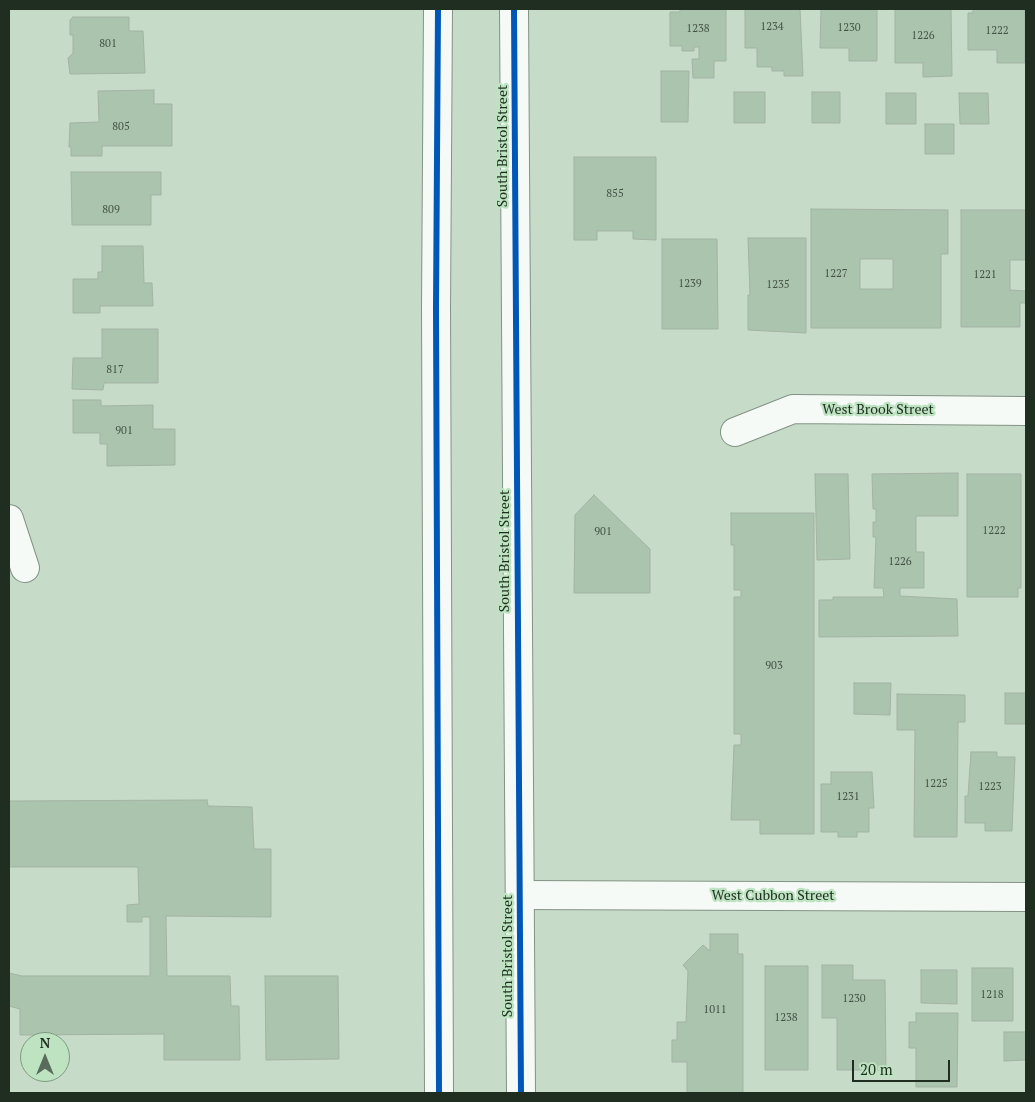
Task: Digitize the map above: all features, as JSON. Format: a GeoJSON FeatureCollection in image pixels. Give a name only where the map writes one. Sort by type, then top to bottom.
{"type":"FeatureCollection","features":[{"type":"Feature","properties":{"kind":"main road"},"geometry":{"type":"LineString","coordinates":[[438,9],[436,327],[438,1093]]}},
{"type":"Feature","properties":{"kind":"main road","name":"South Bristol Street"},"geometry":{"type":"LineString","coordinates":[[514,9],[521,1093]]}},
{"type":"Feature","properties":{"kind":"main road","name":"West Brook Street"},"geometry":{"type":"LineString","coordinates":[[735,432],[793,409],[1026,411]]}},
{"type":"Feature","properties":{"kind":"main road"},"geometry":{"type":"LineString","coordinates":[[9,519],[25,568]]}},
{"type":"Feature","properties":{"kind":"main road","name":"West Cubbon Street"},"geometry":{"type":"LineString","coordinates":[[520,894],[1026,897]]}},
{"type":"Feature","properties":{"kind":"building"},"geometry":{"type":"Polygon","coordinates":[[[680,9],[726,9],[726,61],[714,61],[714,78],[693,78],[692,59],[699,59],[699,47],[694,47],[694,51],[682,51],[682,46],[670,46],[670,12],[680,12],[680,9]]]}},
{"type":"Feature","properties":{"kind":"building"},"geometry":{"type":"Polygon","coordinates":[[[745,9],[800,9],[803,76],[784,76],[784,71],[772,71],[772,67],[757,67],[757,48],[745,48],[745,9]]]}},
{"type":"Feature","properties":{"kind":"building"},"geometry":{"type":"Polygon","coordinates":[[[821,9],[877,9],[877,61],[849,61],[849,48],[820,48],[821,9]]]}},
{"type":"Feature","properties":{"kind":"building"},"geometry":{"type":"Polygon","coordinates":[[[895,9],[951,9],[952,76],[923,77],[923,63],[895,63],[895,9]]]}},
{"type":"Feature","properties":{"kind":"building"},"geometry":{"type":"Polygon","coordinates":[[[973,9],[1025,9],[1025,63],[997,63],[997,50],[968,50],[968,13],[973,13],[973,9]]]}},
{"type":"Feature","properties":{"kind":"building"},"geometry":{"type":"Polygon","coordinates":[[[73,17],[129,17],[129,31],[143,31],[145,73],[70,74],[68,58],[73,53],[73,35],[70,35],[70,20],[73,17]]]}},
{"type":"Feature","properties":{"kind":"building"},"geometry":{"type":"Polygon","coordinates":[[[661,71],[689,71],[688,122],[661,122],[661,71]]]}},
{"type":"Feature","properties":{"kind":"building"},"geometry":{"type":"Polygon","coordinates":[[[154,90],[154,104],[172,104],[172,146],[102,146],[102,156],[71,156],[71,147],[69,147],[70,123],[99,122],[98,91],[154,90]]]}},
{"type":"Feature","properties":{"kind":"building"},"geometry":{"type":"Polygon","coordinates":[[[734,92],[765,92],[765,123],[734,123],[734,92]]]}},
{"type":"Feature","properties":{"kind":"building"},"geometry":{"type":"Polygon","coordinates":[[[812,92],[840,92],[840,123],[812,123],[812,92]]]}},
{"type":"Feature","properties":{"kind":"building"},"geometry":{"type":"Polygon","coordinates":[[[886,93],[916,93],[916,124],[886,124],[886,93]]]}},
{"type":"Feature","properties":{"kind":"building"},"geometry":{"type":"Polygon","coordinates":[[[959,93],[988,93],[989,124],[960,124],[959,93]]]}},
{"type":"Feature","properties":{"kind":"building"},"geometry":{"type":"Polygon","coordinates":[[[925,124],[954,124],[954,154],[925,154],[925,124]]]}},
{"type":"Feature","properties":{"kind":"building"},"geometry":{"type":"Polygon","coordinates":[[[574,157],[656,157],[656,240],[633,239],[633,231],[597,231],[597,240],[574,240],[574,157]]]}},
{"type":"Feature","properties":{"kind":"building"},"geometry":{"type":"Polygon","coordinates":[[[71,172],[161,172],[161,195],[151,195],[151,225],[72,225],[71,172]]]}},
{"type":"Feature","properties":{"kind":"building"},"geometry":{"type":"Polygon","coordinates":[[[811,209],[948,210],[948,254],[941,254],[941,328],[811,328],[811,209]],[[860,259],[860,289],[893,289],[893,259],[860,259]]]}},
{"type":"Feature","properties":{"kind":"building"},"geometry":{"type":"Polygon","coordinates":[[[961,210],[1026,210],[1026,260],[1010,260],[1010,290],[1026,291],[1026,303],[1020,303],[1020,327],[961,327],[961,210]]]}},
{"type":"Feature","properties":{"kind":"building"},"geometry":{"type":"Polygon","coordinates":[[[748,238],[806,238],[806,333],[748,330],[748,295],[750,295],[748,238]]]}},
{"type":"Feature","properties":{"kind":"building"},"geometry":{"type":"Polygon","coordinates":[[[662,239],[717,239],[718,329],[662,329],[662,239]]]}},
{"type":"Feature","properties":{"kind":"building"},"geometry":{"type":"Polygon","coordinates":[[[102,246],[143,246],[144,283],[152,283],[153,306],[100,306],[100,313],[73,313],[73,279],[98,279],[98,272],[102,272],[102,246]]]}},
{"type":"Feature","properties":{"kind":"building"},"geometry":{"type":"Polygon","coordinates":[[[102,329],[158,329],[158,383],[104,383],[103,390],[72,389],[73,358],[102,358],[102,329]]]}},
{"type":"Feature","properties":{"kind":"building"},"geometry":{"type":"Polygon","coordinates":[[[73,400],[101,400],[101,406],[153,405],[153,429],[175,429],[175,465],[107,466],[107,444],[100,444],[100,433],[73,433],[73,400]]]}},
{"type":"Feature","properties":{"kind":"building"},"geometry":{"type":"Polygon","coordinates":[[[958,473],[958,516],[916,516],[916,552],[924,552],[924,588],[900,588],[900,596],[957,599],[958,636],[819,637],[819,600],[833,600],[833,597],[884,597],[883,588],[874,588],[876,537],[873,537],[873,522],[876,522],[876,509],[873,509],[872,474],[958,473]]]}},
{"type":"Feature","properties":{"kind":"building"},"geometry":{"type":"Polygon","coordinates":[[[815,474],[848,474],[850,559],[817,560],[815,474]]]}},
{"type":"Feature","properties":{"kind":"building"},"geometry":{"type":"Polygon","coordinates":[[[967,474],[1021,474],[1021,588],[1018,588],[1018,597],[967,597],[967,474]]]}},
{"type":"Feature","properties":{"kind":"building"},"geometry":{"type":"Polygon","coordinates":[[[594,495],[650,549],[650,593],[574,593],[575,515],[594,495]]]}},
{"type":"Feature","properties":{"kind":"building"},"geometry":{"type":"Polygon","coordinates":[[[731,513],[814,513],[814,834],[760,834],[760,820],[731,820],[734,745],[741,745],[741,734],[734,734],[734,597],[741,597],[741,590],[734,590],[734,545],[731,545],[731,513]]]}},
{"type":"Feature","properties":{"kind":"building"},"geometry":{"type":"Polygon","coordinates":[[[854,683],[891,683],[890,715],[854,714],[854,683]]]}},
{"type":"Feature","properties":{"kind":"building"},"geometry":{"type":"Polygon","coordinates":[[[1005,693],[1026,693],[1026,724],[1005,724],[1005,693]]]}},
{"type":"Feature","properties":{"kind":"building"},"geometry":{"type":"Polygon","coordinates":[[[897,694],[965,695],[965,722],[958,722],[957,837],[914,837],[915,730],[897,730],[897,694]]]}},
{"type":"Feature","properties":{"kind":"building"},"geometry":{"type":"Polygon","coordinates":[[[971,752],[997,752],[997,757],[1015,757],[1012,831],[985,831],[985,823],[965,823],[965,796],[968,796],[971,752]]]}},
{"type":"Feature","properties":{"kind":"building"},"geometry":{"type":"Polygon","coordinates":[[[831,772],[872,772],[874,808],[869,808],[869,832],[857,832],[857,837],[838,837],[838,832],[821,832],[821,784],[831,784],[831,772]]]}},
{"type":"Feature","properties":{"kind":"building"},"geometry":{"type":"Polygon","coordinates":[[[207,800],[208,806],[252,807],[254,849],[271,849],[271,917],[166,916],[167,976],[230,976],[231,1006],[239,1006],[240,1060],[164,1060],[164,1034],[70,1035],[70,1032],[20,1032],[20,1009],[9,1006],[9,973],[22,976],[150,976],[150,917],[142,917],[142,922],[127,922],[127,905],[139,904],[138,867],[9,867],[9,801],[207,800]]]}},
{"type":"Feature","properties":{"kind":"building"},"geometry":{"type":"Polygon","coordinates":[[[710,934],[738,934],[738,954],[743,954],[743,1093],[687,1093],[687,1062],[672,1062],[672,1040],[677,1040],[677,1022],[686,1022],[688,971],[683,965],[703,945],[710,951],[710,934]]]}},
{"type":"Feature","properties":{"kind":"building"},"geometry":{"type":"Polygon","coordinates":[[[822,965],[853,965],[853,980],[885,980],[886,1070],[837,1070],[837,1018],[822,1018],[822,965]]]}},
{"type":"Feature","properties":{"kind":"building"},"geometry":{"type":"Polygon","coordinates":[[[765,966],[808,966],[808,1070],[765,1070],[765,966]]]}},
{"type":"Feature","properties":{"kind":"building"},"geometry":{"type":"Polygon","coordinates":[[[972,968],[1013,968],[1013,1021],[972,1021],[972,968]]]}},
{"type":"Feature","properties":{"kind":"building"},"geometry":{"type":"Polygon","coordinates":[[[921,970],[957,970],[957,1004],[921,1003],[921,970]]]}},
{"type":"Feature","properties":{"kind":"building"},"geometry":{"type":"Polygon","coordinates":[[[265,976],[338,976],[339,1059],[266,1060],[265,976]]]}},
{"type":"Feature","properties":{"kind":"building"},"geometry":{"type":"Polygon","coordinates":[[[916,1013],[958,1013],[957,1087],[916,1087],[916,1048],[909,1048],[909,1022],[916,1022],[916,1013]]]}},
{"type":"Feature","properties":{"kind":"building"},"geometry":{"type":"Polygon","coordinates":[[[1004,1032],[1026,1032],[1026,1060],[1004,1061],[1004,1032]]]}},
{"type":"Feature","properties":{"kind":"cycle path"},"geometry":{"type":"LineString","coordinates":[[438,9],[436,307],[439,1093]]}},
{"type":"Feature","properties":{"kind":"cycle path"},"geometry":{"type":"LineString","coordinates":[[514,9],[521,1093]]}}]}
